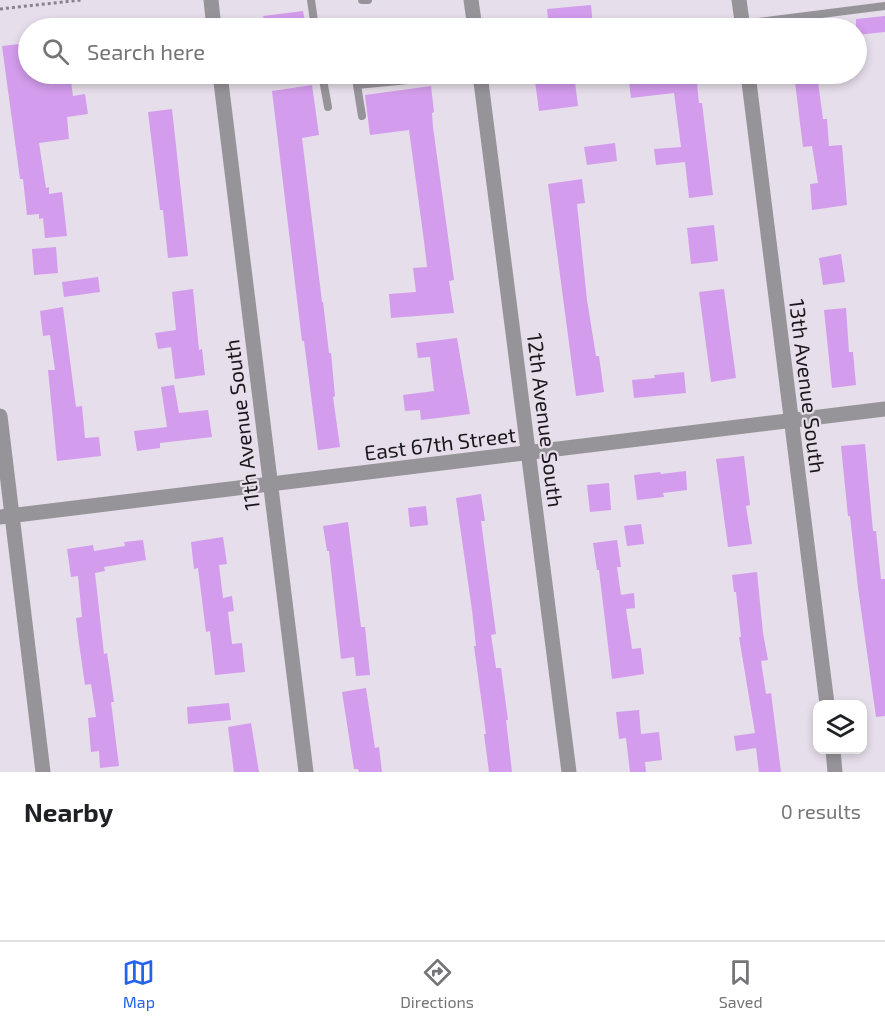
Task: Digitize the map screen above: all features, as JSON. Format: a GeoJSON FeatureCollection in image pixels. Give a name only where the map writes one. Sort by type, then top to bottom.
{"type":"FeatureCollection","features":[{"type":"Feature","properties":{"kind":"street"},"geometry":{"type":"LineString","coordinates":[[211,0],[213,18]]}},
{"type":"Feature","properties":{"kind":"street"},"geometry":{"type":"LineString","coordinates":[[471,0],[473,18]]}},
{"type":"Feature","properties":{"kind":"street"},"geometry":{"type":"LineString","coordinates":[[739,0],[741,18]]}},
{"type":"Feature","properties":{"kind":"street","name":"11th Avenue South"},"geometry":{"type":"LineString","coordinates":[[221,84],[306,772]]}},
{"type":"Feature","properties":{"kind":"street","name":"12th Avenue South"},"geometry":{"type":"LineString","coordinates":[[481,84],[569,772]]}},
{"type":"Feature","properties":{"kind":"street","name":"13th Avenue South"},"geometry":{"type":"LineString","coordinates":[[749,84],[826,700]]}},
{"type":"Feature","properties":{"kind":"street","name":"East 67th Street"},"geometry":{"type":"LineString","coordinates":[[6,517],[885,409]]}},
{"type":"Feature","properties":{"kind":"street"},"geometry":{"type":"LineString","coordinates":[[0,416],[6,517],[43,772]]}},
{"type":"Feature","properties":{"kind":"street"},"geometry":{"type":"LineString","coordinates":[[833,754],[835,772]]}},
{"type":"Feature","properties":{"kind":"lane"},"geometry":{"type":"LineString","coordinates":[[311,0],[314,18]]}},
{"type":"Feature","properties":{"kind":"lane"},"geometry":{"type":"LineString","coordinates":[[362,0],[368,0]]}},
{"type":"Feature","properties":{"kind":"lane"},"geometry":{"type":"LineString","coordinates":[[799,18],[885,6]]}},
{"type":"Feature","properties":{"kind":"lane"},"geometry":{"type":"LineString","coordinates":[[324,84],[328,107]]}},
{"type":"Feature","properties":{"kind":"lane"},"geometry":{"type":"LineString","coordinates":[[362,116],[357,86],[376,84]]}},
{"type":"Feature","properties":{"kind":"path"},"geometry":{"type":"LineString","coordinates":[[0,9],[81,0]]}},
{"type":"Feature","properties":{"kind":"building"},"geometry":{"type":"Polygon","coordinates":[[[591,5],[592,18],[548,18],[547,9],[591,5]]]}},
{"type":"Feature","properties":{"kind":"building"},"geometry":{"type":"Polygon","coordinates":[[[303,11],[304,18],[263,18],[263,16],[303,11]]]}},
{"type":"Feature","properties":{"kind":"building"},"geometry":{"type":"Polygon","coordinates":[[[885,16],[885,32],[867,34],[866,18],[885,16]]]}},
{"type":"Feature","properties":{"kind":"building"},"geometry":{"type":"Polygon","coordinates":[[[18,44],[18,84],[71,84],[73,96],[85,94],[88,114],[67,117],[69,139],[39,143],[46,188],[49,187],[49,194],[62,192],[67,236],[45,238],[43,218],[39,219],[39,214],[27,215],[2,46],[18,44]]]}},
{"type":"Feature","properties":{"kind":"building"},"geometry":{"type":"Polygon","coordinates":[[[535,84],[575,84],[578,106],[539,111],[535,84]]]}},
{"type":"Feature","properties":{"kind":"building"},"geometry":{"type":"Polygon","coordinates":[[[629,84],[697,84],[699,103],[702,103],[713,195],[689,198],[685,162],[656,165],[654,149],[681,147],[674,93],[631,98],[629,84]]]}},
{"type":"Feature","properties":{"kind":"building"},"geometry":{"type":"Polygon","coordinates":[[[795,84],[818,84],[823,119],[827,119],[829,146],[842,145],[847,205],[812,210],[810,184],[818,183],[812,146],[803,147],[795,84]]]}},
{"type":"Feature","properties":{"kind":"building"},"geometry":{"type":"Polygon","coordinates":[[[312,85],[319,135],[302,138],[322,302],[329,353],[331,353],[335,396],[333,397],[340,447],[318,450],[304,341],[302,341],[272,91],[312,85]]]}},
{"type":"Feature","properties":{"kind":"building"},"geometry":{"type":"Polygon","coordinates":[[[431,86],[433,127],[454,280],[449,281],[454,313],[391,318],[389,294],[416,292],[413,268],[427,267],[424,241],[409,130],[370,135],[365,95],[431,86]]]}},
{"type":"Feature","properties":{"kind":"building"},"geometry":{"type":"Polygon","coordinates":[[[172,109],[188,256],[168,258],[148,112],[172,109]]]}},
{"type":"Feature","properties":{"kind":"building"},"geometry":{"type":"Polygon","coordinates":[[[615,143],[617,161],[587,165],[584,147],[615,143]]]}},
{"type":"Feature","properties":{"kind":"building"},"geometry":{"type":"Polygon","coordinates":[[[582,179],[585,203],[577,204],[587,300],[604,392],[576,396],[548,184],[582,179]]]}},
{"type":"Feature","properties":{"kind":"building"},"geometry":{"type":"Polygon","coordinates":[[[714,225],[718,261],[691,264],[687,228],[714,225]]]}},
{"type":"Feature","properties":{"kind":"building"},"geometry":{"type":"Polygon","coordinates":[[[56,247],[58,273],[34,275],[32,249],[56,247]]]}},
{"type":"Feature","properties":{"kind":"building"},"geometry":{"type":"Polygon","coordinates":[[[841,254],[845,282],[823,285],[819,258],[841,254]]]}},
{"type":"Feature","properties":{"kind":"building"},"geometry":{"type":"Polygon","coordinates":[[[98,277],[100,292],[64,297],[62,282],[98,277]]]}},
{"type":"Feature","properties":{"kind":"building"},"geometry":{"type":"Polygon","coordinates":[[[193,289],[199,350],[202,349],[205,375],[175,379],[171,347],[158,349],[155,333],[176,330],[172,292],[193,289]]]}},
{"type":"Feature","properties":{"kind":"building"},"geometry":{"type":"Polygon","coordinates":[[[724,289],[736,378],[711,382],[699,292],[724,289]]]}},
{"type":"Feature","properties":{"kind":"building"},"geometry":{"type":"Polygon","coordinates":[[[63,307],[76,407],[82,406],[85,438],[99,437],[101,456],[57,461],[48,370],[55,370],[50,335],[43,336],[40,311],[63,307]]]}},
{"type":"Feature","properties":{"kind":"building"},"geometry":{"type":"Polygon","coordinates":[[[846,308],[849,352],[853,352],[856,385],[832,388],[824,310],[846,308]]]}},
{"type":"Feature","properties":{"kind":"building"},"geometry":{"type":"Polygon","coordinates":[[[457,338],[470,414],[421,420],[420,410],[405,411],[403,395],[434,391],[430,357],[418,358],[416,343],[457,338]]]}},
{"type":"Feature","properties":{"kind":"building"},"geometry":{"type":"Polygon","coordinates":[[[684,372],[686,393],[634,398],[632,380],[684,372]]]}},
{"type":"Feature","properties":{"kind":"building"},"geometry":{"type":"Polygon","coordinates":[[[174,385],[179,413],[208,410],[212,437],[160,443],[160,448],[137,451],[134,431],[167,427],[161,387],[174,385]]]}},
{"type":"Feature","properties":{"kind":"building"},"geometry":{"type":"Polygon","coordinates":[[[865,444],[873,531],[876,531],[881,579],[885,579],[885,716],[876,717],[850,516],[848,516],[841,446],[865,444]]]}},
{"type":"Feature","properties":{"kind":"building"},"geometry":{"type":"Polygon","coordinates":[[[744,456],[750,505],[746,506],[752,544],[728,547],[716,459],[744,456]]]}},
{"type":"Feature","properties":{"kind":"building"},"geometry":{"type":"Polygon","coordinates":[[[686,471],[687,490],[663,493],[664,497],[637,500],[634,475],[686,471]]]}},
{"type":"Feature","properties":{"kind":"building"},"geometry":{"type":"Polygon","coordinates":[[[609,483],[611,510],[590,512],[587,485],[609,483]]]}},
{"type":"Feature","properties":{"kind":"building"},"geometry":{"type":"Polygon","coordinates":[[[481,494],[485,521],[481,521],[496,634],[491,635],[496,668],[501,668],[512,772],[489,772],[472,610],[456,498],[481,494]]]}},
{"type":"Feature","properties":{"kind":"building"},"geometry":{"type":"Polygon","coordinates":[[[426,506],[428,525],[410,527],[408,508],[426,506]]]}},
{"type":"Feature","properties":{"kind":"building"},"geometry":{"type":"Polygon","coordinates":[[[348,522],[361,627],[365,627],[370,675],[356,676],[354,657],[341,659],[329,551],[327,551],[323,526],[348,522]]]}},
{"type":"Feature","properties":{"kind":"building"},"geometry":{"type":"Polygon","coordinates":[[[641,524],[644,544],[627,546],[624,526],[641,524]]]}},
{"type":"Feature","properties":{"kind":"building"},"geometry":{"type":"Polygon","coordinates":[[[223,537],[227,564],[219,565],[223,598],[232,596],[234,611],[228,612],[232,644],[242,643],[245,672],[215,675],[210,631],[206,632],[198,568],[194,569],[191,542],[223,537]]]}},
{"type":"Feature","properties":{"kind":"building"},"geometry":{"type":"Polygon","coordinates":[[[143,540],[146,560],[104,567],[105,571],[95,573],[104,654],[107,653],[114,702],[111,702],[119,766],[100,768],[99,751],[91,752],[88,718],[96,717],[91,684],[85,685],[78,636],[76,618],[82,617],[78,576],[71,577],[67,549],[93,545],[94,551],[125,546],[124,542],[143,540]]]}},
{"type":"Feature","properties":{"kind":"building"},"geometry":{"type":"Polygon","coordinates":[[[617,540],[621,567],[617,567],[621,595],[634,593],[635,608],[626,609],[632,649],[641,648],[644,674],[612,679],[599,570],[597,570],[593,543],[617,540]]]}},
{"type":"Feature","properties":{"kind":"building"},"geometry":{"type":"Polygon","coordinates":[[[757,572],[768,660],[761,661],[766,694],[771,693],[781,772],[759,772],[756,748],[736,751],[734,736],[755,733],[739,637],[741,637],[736,592],[734,592],[732,575],[757,572]]]}},
{"type":"Feature","properties":{"kind":"building"},"geometry":{"type":"Polygon","coordinates":[[[366,688],[375,748],[379,747],[382,772],[359,772],[358,769],[354,769],[342,692],[366,688]]]}},
{"type":"Feature","properties":{"kind":"building"},"geometry":{"type":"Polygon","coordinates":[[[229,703],[231,720],[188,724],[187,707],[229,703]]]}},
{"type":"Feature","properties":{"kind":"building"},"geometry":{"type":"Polygon","coordinates":[[[639,710],[641,734],[659,732],[662,760],[645,762],[646,772],[630,772],[626,738],[619,739],[616,712],[639,710]]]}},
{"type":"Feature","properties":{"kind":"building"},"geometry":{"type":"Polygon","coordinates":[[[251,723],[259,772],[234,772],[228,727],[251,723]]]}}]}
